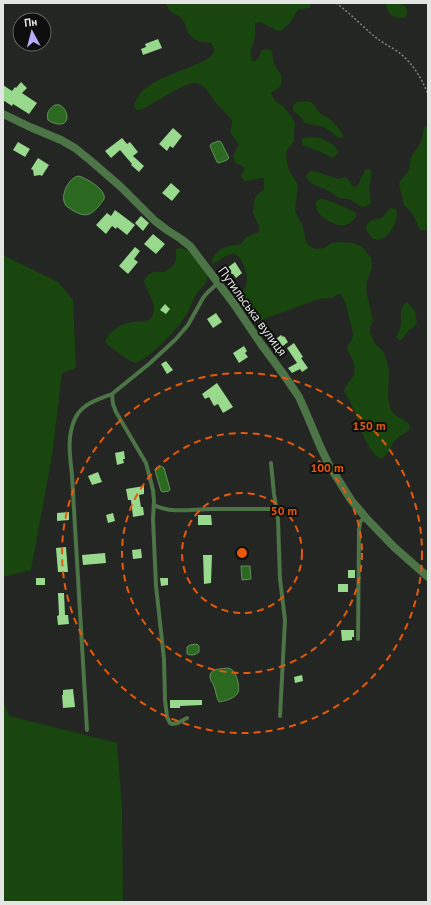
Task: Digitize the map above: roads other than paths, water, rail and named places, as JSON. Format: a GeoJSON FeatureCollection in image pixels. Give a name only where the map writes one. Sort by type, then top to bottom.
{"type":"FeatureCollection","features":[{"type":"Feature","properties":{"kind":"street","name":"Путильська вулиця"},"geometry":{"type":"LineString","coordinates":[[3,114],[61,140],[75,148],[121,186],[155,221],[190,246],[234,304],[299,397],[329,465],[351,500],[394,547],[428,577]]}},
{"type":"Feature","properties":{"kind":"lane"},"geometry":{"type":"LineString","coordinates":[[87,730],[70,443],[73,422],[79,411],[88,404],[112,394],[149,364],[176,339],[188,324],[203,298],[218,283]]}},
{"type":"Feature","properties":{"kind":"lane"},"geometry":{"type":"LineString","coordinates":[[112,394],[116,412],[148,466],[153,490],[156,586],[164,659],[166,712],[168,721],[172,724],[178,723],[187,718]]}},
{"type":"Feature","properties":{"kind":"lane"},"geometry":{"type":"LineString","coordinates":[[271,463],[279,528],[280,573],[285,620],[280,716]]}},
{"type":"Feature","properties":{"kind":"lane"},"geometry":{"type":"LineString","coordinates":[[154,505],[163,509],[176,510],[276,509]]}},
{"type":"Feature","properties":{"kind":"lane"},"geometry":{"type":"LineString","coordinates":[[358,639],[359,530],[360,522],[365,517]]}}]}
